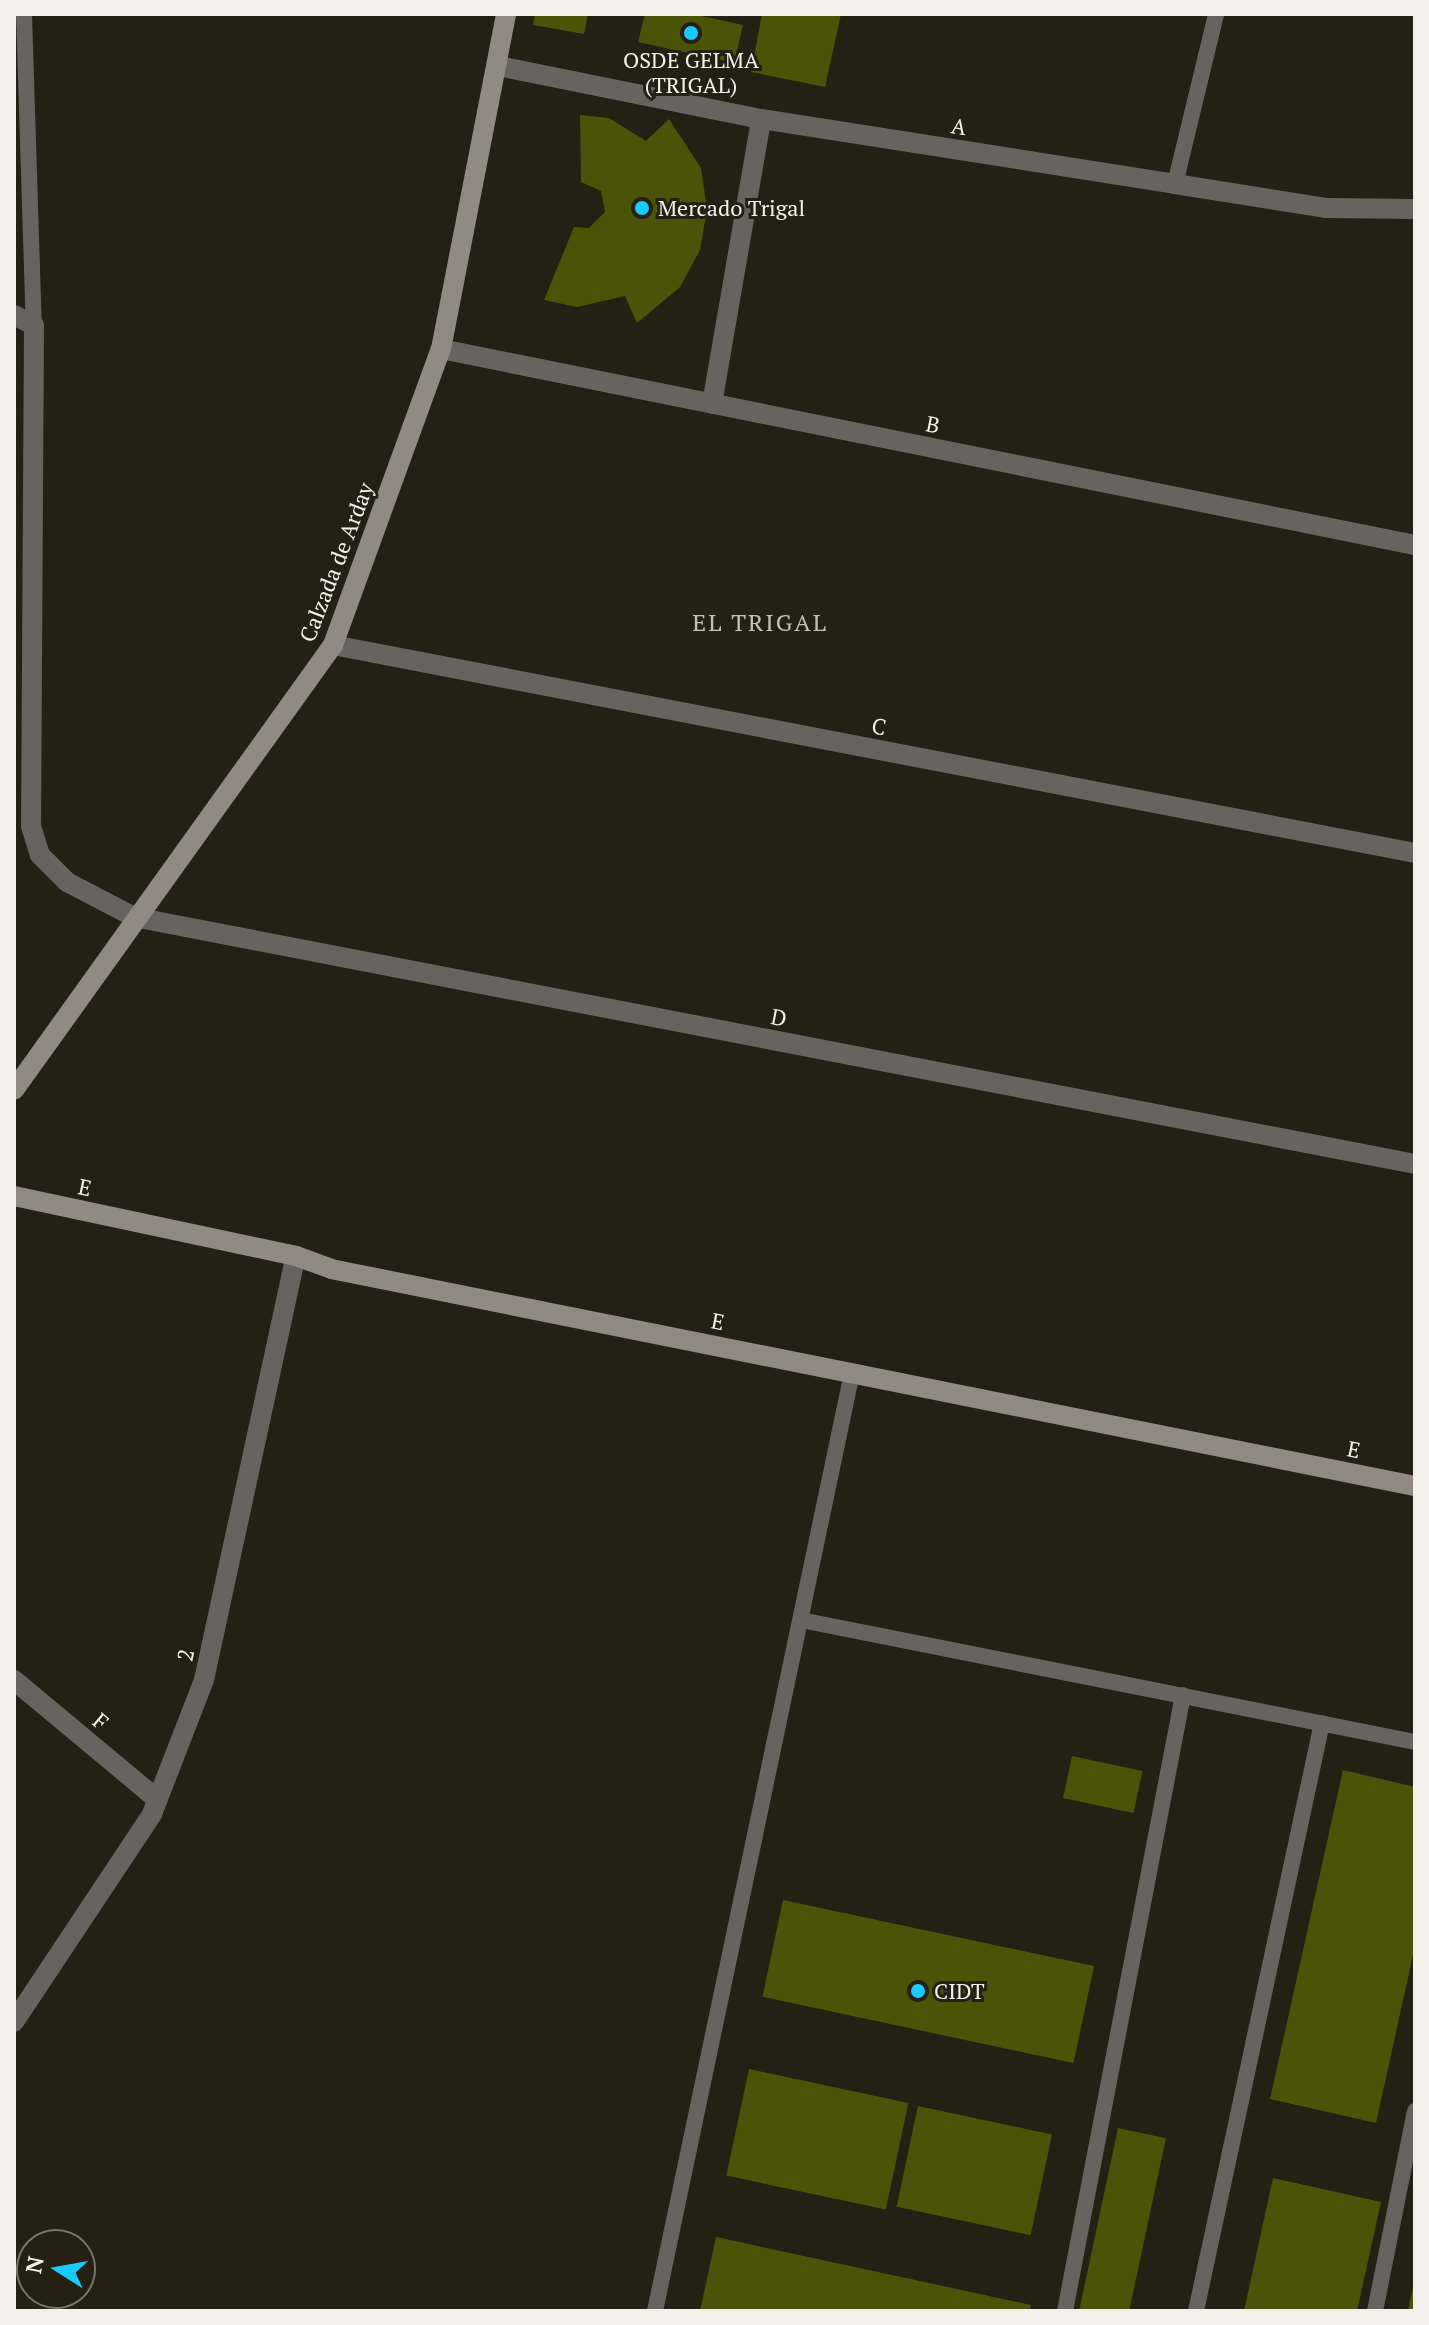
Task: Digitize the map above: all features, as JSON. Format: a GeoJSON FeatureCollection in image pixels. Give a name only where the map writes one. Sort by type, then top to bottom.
{"type":"FeatureCollection","features":[{"type":"Feature","properties":{"kind":"street","name":"Calzada de Arday"},"geometry":{"type":"LineString","coordinates":[[14,1090],[134,917],[333,645],[441,349],[506,14]]}},
{"type":"Feature","properties":{"kind":"street","name":"A"},"geometry":{"type":"LineString","coordinates":[[498,66],[761,119],[1327,208],[1415,209]]}},
{"type":"Feature","properties":{"kind":"street"},"geometry":{"type":"LineString","coordinates":[[712,404],[761,119]]}},
{"type":"Feature","properties":{"kind":"street"},"geometry":{"type":"LineString","coordinates":[[14,315],[34,325]]}},
{"type":"Feature","properties":{"kind":"street","name":"D"},"geometry":{"type":"LineString","coordinates":[[34,325],[31,826],[40,855],[67,882],[134,917],[1415,1164]]}},
{"type":"Feature","properties":{"kind":"street","name":"B"},"geometry":{"type":"LineString","coordinates":[[441,349],[1415,545]]}},
{"type":"Feature","properties":{"kind":"street","name":"C"},"geometry":{"type":"LineString","coordinates":[[333,645],[1415,853]]}},
{"type":"Feature","properties":{"kind":"street","name":"E"},"geometry":{"type":"LineString","coordinates":[[14,1196],[296,1256],[331,1269],[1415,1486]]}},
{"type":"Feature","properties":{"kind":"street","name":"2"},"geometry":{"type":"LineString","coordinates":[[14,2022],[158,1800],[204,1680],[296,1256]]}},
{"type":"Feature","properties":{"kind":"street","name":"F"},"geometry":{"type":"LineString","coordinates":[[14,1680],[158,1800]]}},
{"type":"Feature","properties":{"kind":"lane"},"geometry":{"type":"LineString","coordinates":[[24,14],[34,325]]}},
{"type":"Feature","properties":{"kind":"lane"},"geometry":{"type":"LineString","coordinates":[[1175,184],[1216,14]]}},
{"type":"Feature","properties":{"kind":"lane"},"geometry":{"type":"LineString","coordinates":[[655,2311],[852,1373]]}},
{"type":"Feature","properties":{"kind":"lane"},"geometry":{"type":"LineString","coordinates":[[801,1620],[1415,1742]]}},
{"type":"Feature","properties":{"kind":"lane"},"geometry":{"type":"LineString","coordinates":[[1065,2311],[1183,1695]]}},
{"type":"Feature","properties":{"kind":"lane"},"geometry":{"type":"LineString","coordinates":[[1196,2311],[1322,1723]]}},
{"type":"Feature","properties":{"kind":"lane"},"geometry":{"type":"LineString","coordinates":[[1375,2311],[1411,2150],[1415,2111]]}},
{"type":"Feature","properties":{"kind":"building","name":"OSDE GELMA (TRIGAL)"},"geometry":{"type":"Polygon","coordinates":[[[535,14],[588,14],[584,34],[533,25],[535,14]]]}},
{"type":"Feature","properties":{"kind":"building","name":"OSDE GELMA (TRIGAL)"},"geometry":{"type":"Polygon","coordinates":[[[645,14],[693,14],[743,25],[734,63],[638,42],[645,14]]]}},
{"type":"Feature","properties":{"kind":"building"},"geometry":{"type":"Polygon","coordinates":[[[762,14],[841,14],[825,87],[751,72],[762,14]]]}},
{"type":"Feature","properties":{"kind":"building","name":"Mercado Trigal"},"geometry":{"type":"Polygon","coordinates":[[[580,115],[609,118],[646,141],[669,119],[701,168],[707,209],[700,250],[680,287],[637,323],[625,296],[577,307],[544,300],[574,227],[589,228],[605,212],[601,191],[581,182],[580,115]]]}},
{"type":"Feature","properties":{"kind":"building"},"geometry":{"type":"Polygon","coordinates":[[[1072,1756],[1142,1771],[1133,1813],[1063,1798],[1072,1756]]]}},
{"type":"Feature","properties":{"kind":"building"},"geometry":{"type":"Polygon","coordinates":[[[1343,1770],[1415,1787],[1415,1946],[1376,2123],[1270,2099],[1343,1770]]]}},
{"type":"Feature","properties":{"kind":"building"},"geometry":{"type":"Polygon","coordinates":[[[783,1900],[1094,1966],[1073,2063],[762,1997],[783,1900]]]}},
{"type":"Feature","properties":{"kind":"building"},"geometry":{"type":"Polygon","coordinates":[[[749,2069],[908,2103],[886,2210],[726,2176],[749,2069]]]}},
{"type":"Feature","properties":{"kind":"building"},"geometry":{"type":"Polygon","coordinates":[[[918,2106],[1052,2134],[1031,2235],[897,2207],[918,2106]]]}},
{"type":"Feature","properties":{"kind":"building"},"geometry":{"type":"Polygon","coordinates":[[[1118,2128],[1166,2138],[1129,2311],[1079,2311],[1118,2128]]]}},
{"type":"Feature","properties":{"kind":"building"},"geometry":{"type":"Polygon","coordinates":[[[1273,2178],[1381,2202],[1357,2311],[1244,2311],[1273,2178]]]}},
{"type":"Feature","properties":{"kind":"building"},"geometry":{"type":"Polygon","coordinates":[[[716,2237],[1031,2305],[1030,2311],[700,2311],[716,2237]]]}},
{"type":"Feature","properties":{"kind":"building"},"geometry":{"type":"Polygon","coordinates":[[[1414,2281],[1415,2311],[1408,2311],[1414,2281]]]}},
{"type":"Feature","properties":{"kind":"place","name":"OSDE GELMA (TRIGAL)"},"geometry":{"type":"Point","coordinates":[691,33]}},
{"type":"Feature","properties":{"kind":"place","name":"Mercado Trigal"},"geometry":{"type":"Point","coordinates":[642,208]}},
{"type":"Feature","properties":{"kind":"place","name":"CIDT"},"geometry":{"type":"Point","coordinates":[918,1991]}},
{"type":"Feature","properties":{"kind":"district","name":"EL TRIGAL"},"geometry":{"type":"Point","coordinates":[760,623]}}]}
